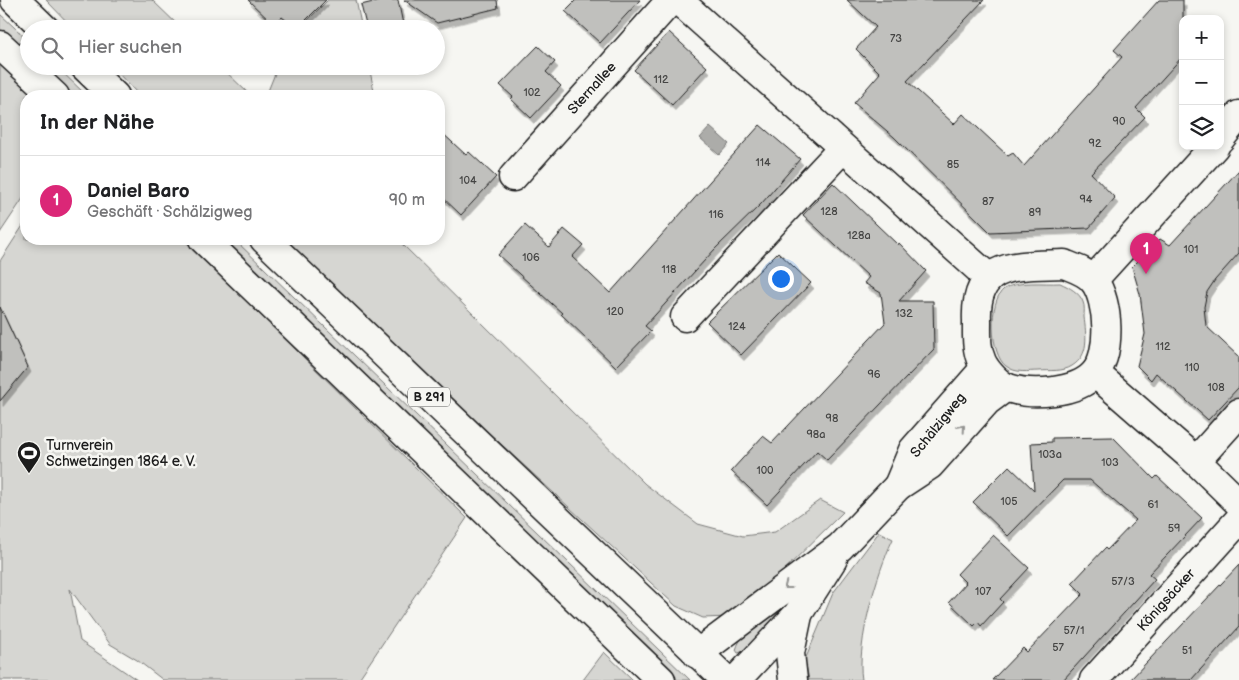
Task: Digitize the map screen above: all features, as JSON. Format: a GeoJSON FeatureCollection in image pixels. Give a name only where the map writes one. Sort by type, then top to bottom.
{"type":"FeatureCollection","features":[{"type":"Feature","properties":{"kind":"street"},"geometry":{"type":"LineString","coordinates":[[15,0],[36,20]]}},
{"type":"Feature","properties":{"kind":"street","name":"Sternallee"},"geometry":{"type":"LineString","coordinates":[[513,177],[672,0]]}},
{"type":"Feature","properties":{"kind":"street"},"geometry":{"type":"LineString","coordinates":[[678,0],[842,149],[989,278]]}},
{"type":"Feature","properties":{"kind":"street"},"geometry":{"type":"LineString","coordinates":[[0,45],[20,63]]}},
{"type":"Feature","properties":{"kind":"street"},"geometry":{"type":"LineString","coordinates":[[33,75],[49,90]]}},
{"type":"Feature","properties":{"kind":"street"},"geometry":{"type":"LineString","coordinates":[[93,75],[109,90]]}},
{"type":"Feature","properties":{"kind":"street"},"geometry":{"type":"LineString","coordinates":[[1224,134],[1239,115]]}},
{"type":"Feature","properties":{"kind":"street"},"geometry":{"type":"LineString","coordinates":[[685,317],[842,149]]}},
{"type":"Feature","properties":{"kind":"street"},"geometry":{"type":"LineString","coordinates":[[1093,280],[1211,150]]}},
{"type":"Feature","properties":{"kind":"street"},"geometry":{"type":"LineString","coordinates":[[209,245],[661,680]]}},
{"type":"Feature","properties":{"kind":"street","name":"B 291"},"geometry":{"type":"LineString","coordinates":[[270,245],[726,680]]}},
{"type":"Feature","properties":{"kind":"street"},"geometry":{"type":"LineString","coordinates":[[1064,264],[1082,272],[1093,280],[1105,302],[1106,350],[1095,373],[1081,384],[1067,390],[1020,391],[1006,387],[985,368],[978,353],[976,301],[989,278],[1015,266],[1064,264]]}},
{"type":"Feature","properties":{"kind":"street","name":"Schälzigweg"},"geometry":{"type":"LineString","coordinates":[[898,486],[914,450],[985,368]]}},
{"type":"Feature","properties":{"kind":"street"},"geometry":{"type":"LineString","coordinates":[[1095,373],[1196,461],[1239,502]]}},
{"type":"Feature","properties":{"kind":"street","name":"Schälzigweg"},"geometry":{"type":"LineString","coordinates":[[840,547],[898,486],[930,465],[987,401],[1006,387]]}},
{"type":"Feature","properties":{"kind":"street"},"geometry":{"type":"LineString","coordinates":[[1196,461],[1239,413]]}},
{"type":"Feature","properties":{"kind":"street","name":"Königsäcker"},"geometry":{"type":"LineString","coordinates":[[1094,680],[1239,520]]}},
{"type":"Feature","properties":{"kind":"street"},"geometry":{"type":"LineString","coordinates":[[697,654],[840,547]]}},
{"type":"Feature","properties":{"kind":"street"},"geometry":{"type":"LineString","coordinates":[[736,680],[798,614],[840,547]]}},
{"type":"Feature","properties":{"kind":"street"},"geometry":{"type":"LineString","coordinates":[[793,680],[790,653],[798,614]]}},
{"type":"Feature","properties":{"kind":"shaded area"},"geometry":{"type":"Polygon","coordinates":[[[46,0],[152,0],[173,20],[65,20],[46,0]]]}},
{"type":"Feature","properties":{"kind":"shaded area"},"geometry":{"type":"Polygon","coordinates":[[[328,0],[356,0],[360,20],[308,20],[328,0]]]}},
{"type":"Feature","properties":{"kind":"shaded area"},"geometry":{"type":"Polygon","coordinates":[[[0,14],[20,33],[20,54],[0,35],[0,14]]]}},
{"type":"Feature","properties":{"kind":"shaded area"},"geometry":{"type":"Polygon","coordinates":[[[0,55],[33,90],[20,90],[20,203],[0,233],[0,55]]]}},
{"type":"Feature","properties":{"kind":"shaded area"},"geometry":{"type":"Polygon","coordinates":[[[41,75],[65,75],[81,90],[57,90],[41,75]]]}},
{"type":"Feature","properties":{"kind":"shaded area"},"geometry":{"type":"Polygon","coordinates":[[[120,75],[229,75],[245,90],[134,90],[120,75]]]}},
{"type":"Feature","properties":{"kind":"shaded area"},"geometry":{"type":"Polygon","coordinates":[[[274,75],[371,75],[374,90],[268,90],[274,75]]]}},
{"type":"Feature","properties":{"kind":"shaded area"},"geometry":{"type":"Polygon","coordinates":[[[710,127],[729,144],[719,155],[700,138],[710,127]]]}},
{"type":"Feature","properties":{"kind":"shaded area"},"geometry":{"type":"Polygon","coordinates":[[[20,230],[20,245],[189,245],[467,518],[358,680],[163,680],[137,660],[110,644],[70,589],[80,641],[137,680],[0,680],[0,261],[20,230]]]}},
{"type":"Feature","properties":{"kind":"shaded area"},"geometry":{"type":"Polygon","coordinates":[[[215,245],[240,245],[690,680],[664,680],[215,245]]]}},
{"type":"Feature","properties":{"kind":"shaded area"},"geometry":{"type":"Polygon","coordinates":[[[290,245],[403,245],[645,484],[698,524],[743,536],[775,532],[820,500],[843,512],[765,589],[729,617],[703,618],[676,606],[371,324],[290,245]]]}},
{"type":"Feature","properties":{"kind":"shaded area"},"geometry":{"type":"Polygon","coordinates":[[[1060,283],[1077,293],[1084,304],[1086,344],[1082,356],[1072,366],[1061,370],[1022,372],[1010,369],[1001,360],[994,340],[993,316],[999,295],[1004,289],[1016,284],[1060,283]]]}},
{"type":"Feature","properties":{"kind":"shaded area"},"geometry":{"type":"Polygon","coordinates":[[[879,532],[893,539],[869,608],[862,647],[862,680],[809,680],[805,660],[833,593],[879,532]]]}},
{"type":"Feature","properties":{"kind":"shaded area"},"geometry":{"type":"Polygon","coordinates":[[[799,595],[745,651],[738,653],[736,650],[740,641],[753,625],[799,595]]]}},
{"type":"Feature","properties":{"kind":"shaded area"},"geometry":{"type":"Polygon","coordinates":[[[604,652],[633,680],[583,680],[604,652]]]}},
{"type":"Feature","properties":{"kind":"building"},"geometry":{"type":"Polygon","coordinates":[[[248,0],[326,0],[306,20],[286,20],[282,17],[279,20],[269,20],[248,0]]]}},
{"type":"Feature","properties":{"kind":"building"},"geometry":{"type":"Polygon","coordinates":[[[381,0],[398,0],[402,20],[365,20],[361,5],[381,0]]]}},
{"type":"Feature","properties":{"kind":"building"},"geometry":{"type":"Polygon","coordinates":[[[404,0],[497,0],[498,8],[445,21],[433,20],[404,0]]]}},
{"type":"Feature","properties":{"kind":"building"},"geometry":{"type":"Polygon","coordinates":[[[576,0],[640,0],[600,43],[565,11],[576,0]]]}},
{"type":"Feature","properties":{"kind":"building"},"geometry":{"type":"Polygon","coordinates":[[[847,0],[984,0],[907,81],[954,124],[963,114],[1008,156],[1013,153],[1024,166],[1122,57],[1114,50],[1159,0],[1183,0],[1183,15],[1179,15],[1179,60],[1136,108],[1145,117],[1091,173],[1115,198],[1089,228],[990,232],[894,137],[854,103],[880,73],[856,49],[876,27],[847,0]]]}},
{"type":"Feature","properties":{"kind":"building"},"geometry":{"type":"Polygon","coordinates":[[[669,32],[707,67],[672,105],[634,70],[669,32]]]}},
{"type":"Feature","properties":{"kind":"building"},"geometry":{"type":"Polygon","coordinates":[[[538,46],[555,62],[546,72],[561,86],[531,118],[511,99],[513,97],[500,85],[538,46]]]}},
{"type":"Feature","properties":{"kind":"building"},"geometry":{"type":"Polygon","coordinates":[[[760,125],[800,159],[762,203],[715,249],[645,326],[651,331],[616,367],[562,313],[498,255],[525,225],[549,247],[564,229],[583,245],[572,257],[610,293],[760,125]]]}},
{"type":"Feature","properties":{"kind":"building"},"geometry":{"type":"Polygon","coordinates":[[[445,136],[466,155],[469,152],[496,177],[461,215],[445,200],[445,136]]]}},
{"type":"Feature","properties":{"kind":"building"},"geometry":{"type":"Polygon","coordinates":[[[1239,170],[1239,253],[1207,292],[1204,307],[1206,326],[1239,357],[1239,387],[1208,420],[1156,373],[1151,380],[1137,366],[1145,334],[1140,294],[1132,267],[1160,239],[1170,245],[1239,170]]]}},
{"type":"Feature","properties":{"kind":"building"},"geometry":{"type":"Polygon","coordinates":[[[833,183],[898,245],[899,243],[926,271],[899,301],[933,301],[934,349],[827,460],[817,451],[767,505],[731,471],[763,436],[772,443],[885,323],[881,293],[864,283],[869,277],[803,215],[833,183]]]}},
{"type":"Feature","properties":{"kind":"building"},"geometry":{"type":"Polygon","coordinates":[[[778,252],[811,283],[741,355],[707,322],[778,252]]]}},
{"type":"Feature","properties":{"kind":"building"},"geometry":{"type":"Polygon","coordinates":[[[0,307],[28,367],[0,401],[0,307]]]}},
{"type":"Feature","properties":{"kind":"building"},"geometry":{"type":"Polygon","coordinates":[[[1113,437],[1154,479],[1157,476],[1202,518],[1149,574],[1155,579],[1063,680],[992,680],[1023,648],[1027,652],[1083,594],[1072,583],[1105,548],[1107,550],[1136,520],[1090,480],[1063,480],[1008,536],[973,502],[1009,466],[1034,490],[1031,443],[1052,442],[1052,438],[1113,437]]]}},
{"type":"Feature","properties":{"kind":"building"},"geometry":{"type":"Polygon","coordinates":[[[993,535],[1029,568],[1000,599],[1003,602],[981,626],[978,622],[974,626],[949,602],[966,583],[957,574],[993,535]]]}},
{"type":"Feature","properties":{"kind":"building"},"geometry":{"type":"Polygon","coordinates":[[[1239,565],[1239,627],[1191,680],[1130,680],[1239,565]]]}},
{"type":"Feature","properties":{"kind":"place","name":"Daniel Baro"},"geometry":{"type":"Point","coordinates":[1146,274]}},
{"type":"Feature","properties":{"kind":"place","name":"Turnverein Schwetzingen 1864 e. V."},"geometry":{"type":"Point","coordinates":[29,474]}}]}
